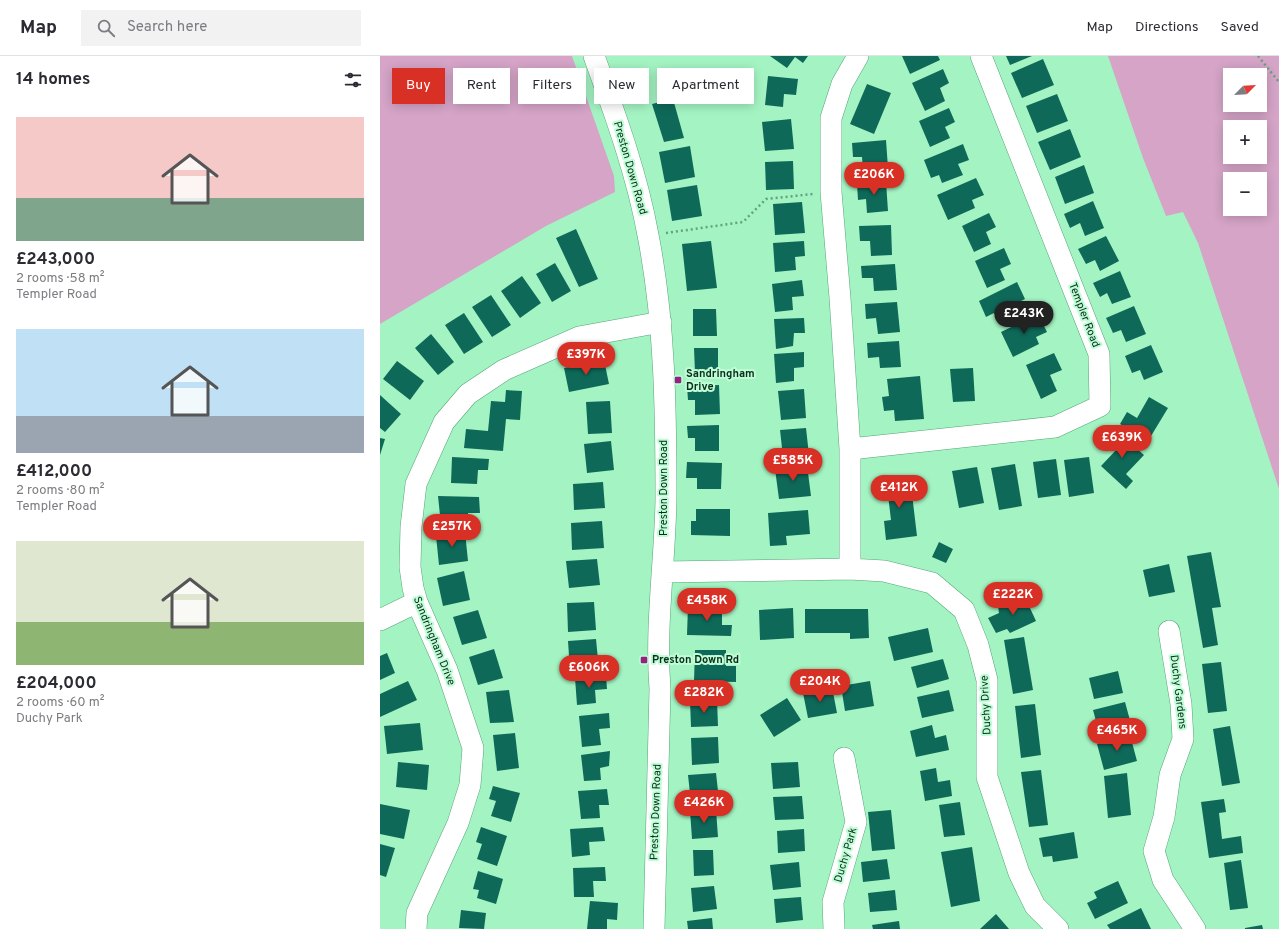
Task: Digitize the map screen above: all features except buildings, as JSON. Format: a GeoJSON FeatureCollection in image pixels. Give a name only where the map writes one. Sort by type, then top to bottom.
{"type":"FeatureCollection","features":[{"type":"Feature","properties":{"kind":"street","name":"Preston Down Road"},"geometry":{"type":"LineString","coordinates":[[594,56],[612,106],[633,173],[648,235],[660,322],[665,382],[666,499],[658,660],[660,689],[654,929]]}},
{"type":"Feature","properties":{"kind":"street"},"geometry":{"type":"LineString","coordinates":[[850,569],[850,449],[831,192],[831,118],[842,84],[858,56]]}},
{"type":"Feature","properties":{"kind":"street","name":"Templer Road"},"geometry":{"type":"LineString","coordinates":[[850,449],[1055,427],[1100,406],[1100,354],[981,56]]}},
{"type":"Feature","properties":{"kind":"street","name":"Sandringham Drive"},"geometry":{"type":"LineString","coordinates":[[416,929],[417,914],[458,823],[470,785],[473,748],[447,670],[417,602],[410,567],[411,527],[416,484],[444,422],[468,394],[504,370],[579,337],[660,322]]}},
{"type":"Feature","properties":{"kind":"street","name":"Duchy Drive"},"geometry":{"type":"LineString","coordinates":[[663,572],[850,569],[884,571],[932,583],[964,610],[978,645],[987,680],[987,777],[1019,873],[1035,906],[1058,929]]}},
{"type":"Feature","properties":{"kind":"street"},"geometry":{"type":"LineString","coordinates":[[380,620],[417,602]]}},
{"type":"Feature","properties":{"kind":"street","name":"Duchy Gardens"},"geometry":{"type":"LineString","coordinates":[[1169,631],[1181,704],[1183,739],[1170,776],[1164,817],[1154,851],[1163,880],[1195,929]]}},
{"type":"Feature","properties":{"kind":"street","name":"Duchy Park"},"geometry":{"type":"LineString","coordinates":[[834,929],[832,902],[856,822],[844,758]]}},
{"type":"Feature","properties":{"kind":"path"},"geometry":{"type":"LineString","coordinates":[[1258,56],[1279,82]]}},
{"type":"Feature","properties":{"kind":"path"},"geometry":{"type":"LineString","coordinates":[[648,235],[743,222],[766,199],[831,192]]}},
{"type":"Feature","properties":{"kind":"shaded area"},"geometry":{"type":"Polygon","coordinates":[[[380,56],[572,56],[576,68],[518,68],[518,104],[586,104],[586,96],[614,176],[615,192],[546,226],[380,324],[380,56]]]}},
{"type":"Feature","properties":{"kind":"shaded area"},"geometry":{"type":"Polygon","coordinates":[[[1108,56],[1279,56],[1279,489],[1198,243],[1183,212],[1166,216],[1143,158],[1108,56]]]}},
{"type":"Feature","properties":{"kind":"place","name":"Sandringham Drive"},"geometry":{"type":"Point","coordinates":[678,380]}},
{"type":"Feature","properties":{"kind":"place","name":"Preston Down Rd"},"geometry":{"type":"Point","coordinates":[644,660]}}]}
